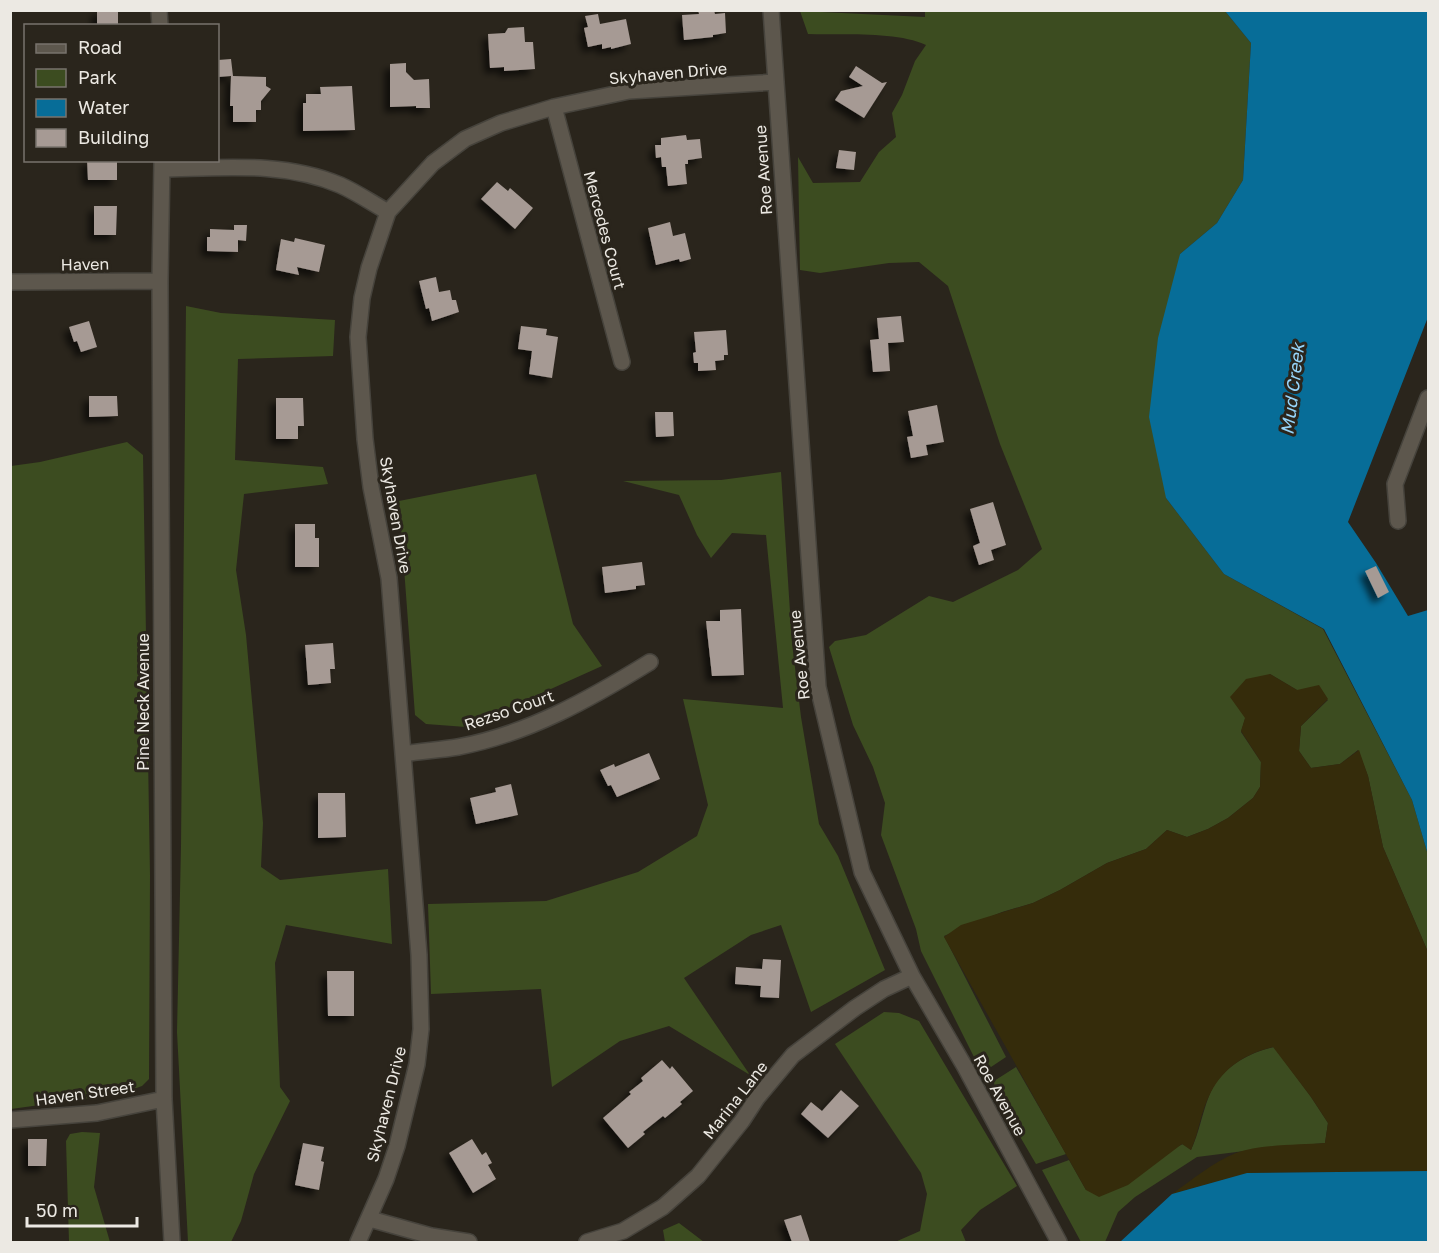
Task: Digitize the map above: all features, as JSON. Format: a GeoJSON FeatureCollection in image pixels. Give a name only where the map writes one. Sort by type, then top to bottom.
{"type":"FeatureCollection","features":[{"type":"Feature","properties":{"kind":"street","name":"Roe Avenue"},"geometry":{"type":"LineString","coordinates":[[771,10],[818,687],[862,872],[912,976],[965,1067],[1059,1242]]}},
{"type":"Feature","properties":{"kind":"street","name":"Skyhaven Drive"},"geometry":{"type":"LineString","coordinates":[[358,1242],[386,1179],[397,1146],[417,1064],[421,1029],[419,955],[388,578],[383,538],[371,487],[365,439],[358,337],[362,298],[369,268],[388,212],[433,163],[465,139],[501,123],[554,107],[629,91],[775,82]]}},
{"type":"Feature","properties":{"kind":"street","name":"Mercedes Court"},"geometry":{"type":"LineString","coordinates":[[554,107],[622,362]]}},
{"type":"Feature","properties":{"kind":"street"},"geometry":{"type":"LineString","coordinates":[[162,165],[291,170],[340,185],[388,212]]}},
{"type":"Feature","properties":{"kind":"street","name":"Pine Neck Avenue"},"geometry":{"type":"LineString","coordinates":[[162,165],[160,281],[164,1099],[172,1242]]}},
{"type":"Feature","properties":{"kind":"street","name":"Haven"},"geometry":{"type":"LineString","coordinates":[[10,282],[160,281]]}},
{"type":"Feature","properties":{"kind":"street"},"geometry":{"type":"LineString","coordinates":[[1398,521],[1395,484],[1428,398]]}},
{"type":"Feature","properties":{"kind":"street","name":"Rezso Court"},"geometry":{"type":"LineString","coordinates":[[403,754],[459,747],[543,721],[599,693],[650,662]]}},
{"type":"Feature","properties":{"kind":"street","name":"Marina Lane"},"geometry":{"type":"LineString","coordinates":[[587,1242],[623,1231],[663,1207],[698,1176],[742,1121],[756,1098],[792,1055],[855,1008],[884,989],[912,976]]}},
{"type":"Feature","properties":{"kind":"street","name":"Haven Street"},"geometry":{"type":"LineString","coordinates":[[10,1120],[97,1113],[164,1099]]}},
{"type":"Feature","properties":{"kind":"street"},"geometry":{"type":"LineString","coordinates":[[369,1219],[431,1236],[470,1242]]}},
{"type":"Feature","properties":{"kind":"green space"},"geometry":{"type":"Polygon","coordinates":[[[925,10],[1225,11],[1251,43],[1243,180],[1217,223],[1180,254],[1166,498],[1224,574],[1323,629],[1412,800],[1428,855],[1428,952],[1383,847],[1368,776],[1358,750],[1340,764],[1311,768],[1299,751],[1301,726],[1328,700],[1297,690],[1270,674],[1245,719],[1241,732],[1261,762],[1260,787],[1253,798],[1228,818],[1208,829],[1187,837],[1167,830],[1146,849],[1107,863],[1033,903],[1002,912],[944,936],[1006,1057],[985,1071],[977,1063],[921,951],[916,929],[881,835],[885,803],[873,767],[853,725],[829,647],[835,641],[866,635],[929,596],[953,602],[1018,570],[1042,549],[1000,444],[948,286],[919,262],[889,263],[820,273],[800,270],[798,157],[813,183],[860,182],[879,152],[896,137],[892,113],[902,95],[915,61],[926,45],[885,36],[808,34],[800,11],[925,17],[925,10]]]}},
{"type":"Feature","properties":{"kind":"green space"},"geometry":{"type":"Polygon","coordinates":[[[186,306],[221,313],[335,320],[333,356],[238,359],[235,460],[323,467],[328,484],[244,494],[236,570],[246,635],[263,823],[261,867],[280,880],[388,869],[392,944],[286,925],[275,963],[280,1087],[290,1101],[254,1174],[241,1221],[231,1242],[188,1242],[177,1032],[186,306]]]}},
{"type":"Feature","properties":{"kind":"green space"},"geometry":{"type":"Polygon","coordinates":[[[127,442],[143,455],[150,875],[149,1079],[142,1086],[120,1094],[11,1109],[11,466],[40,462],[127,442]]]}},
{"type":"Feature","properties":{"kind":"green space"},"geometry":{"type":"Polygon","coordinates":[[[781,472],[792,643],[801,717],[819,824],[838,856],[885,970],[811,1012],[781,925],[751,935],[684,978],[750,1075],[669,1026],[620,1041],[552,1087],[541,989],[431,994],[428,904],[546,901],[638,872],[697,836],[708,805],[683,699],[783,708],[766,535],[732,533],[711,558],[697,535],[679,495],[623,481],[721,480],[781,472]]]}},
{"type":"Feature","properties":{"kind":"green space"},"geometry":{"type":"Polygon","coordinates":[[[536,474],[573,624],[602,666],[466,727],[426,724],[415,715],[399,501],[536,474]]]}},
{"type":"Feature","properties":{"kind":"green space"},"geometry":{"type":"Polygon","coordinates":[[[884,1012],[899,1013],[919,1021],[1017,1186],[980,1210],[961,1230],[966,1242],[895,1242],[920,1231],[927,1194],[921,1173],[835,1044],[884,1012]]]}},
{"type":"Feature","properties":{"kind":"green space"},"geometry":{"type":"Polygon","coordinates":[[[1274,1047],[1328,1123],[1325,1143],[1197,1157],[1135,1197],[1118,1212],[1105,1242],[1081,1242],[1042,1170],[1069,1160],[1086,1190],[1183,1144],[1191,1150],[1209,1096],[1220,1078],[1244,1058],[1274,1047]]]}},
{"type":"Feature","properties":{"kind":"green space"},"geometry":{"type":"Polygon","coordinates":[[[1016,1067],[1066,1154],[1036,1164],[995,1094],[994,1081],[1016,1067]]]}},
{"type":"Feature","properties":{"kind":"green space"},"geometry":{"type":"Polygon","coordinates":[[[100,1133],[94,1187],[110,1242],[69,1242],[66,1141],[70,1134],[100,1133]]]}},
{"type":"Feature","properties":{"kind":"green space"},"geometry":{"type":"Polygon","coordinates":[[[679,1223],[704,1242],[665,1242],[663,1230],[679,1223]]]}},
{"type":"Feature","properties":{"kind":"sand"},"geometry":{"type":"Polygon","coordinates":[[[1270,674],[1297,690],[1319,685],[1328,699],[1301,726],[1299,751],[1311,768],[1340,764],[1359,750],[1368,776],[1383,847],[1428,952],[1428,1171],[1248,1173],[1172,1194],[1211,1166],[1236,1153],[1268,1146],[1325,1143],[1328,1123],[1273,1047],[1237,1062],[1216,1083],[1202,1114],[1191,1150],[1182,1144],[1128,1185],[1099,1197],[1086,1190],[944,937],[961,925],[1033,903],[1107,863],[1146,849],[1167,830],[1187,837],[1208,829],[1228,818],[1253,798],[1260,787],[1261,762],[1241,731],[1245,718],[1230,697],[1246,679],[1270,674]]]}},
{"type":"Feature","properties":{"kind":"water","name":"Mud Creek"},"geometry":{"type":"Polygon","coordinates":[[[1225,11],[1428,11],[1428,317],[1348,522],[1408,616],[1428,610],[1428,855],[1412,800],[1324,629],[1224,574],[1166,498],[1149,417],[1158,338],[1180,254],[1217,223],[1243,180],[1251,43],[1225,11]]]}},
{"type":"Feature","properties":{"kind":"water"},"geometry":{"type":"Polygon","coordinates":[[[1428,1171],[1428,1242],[1120,1242],[1172,1194],[1247,1173],[1428,1171]]]}},
{"type":"Feature","properties":{"kind":"building"},"geometry":{"type":"Polygon","coordinates":[[[97,10],[118,11],[118,24],[97,24],[97,10]]]}},
{"type":"Feature","properties":{"kind":"building"},"geometry":{"type":"Polygon","coordinates":[[[698,10],[714,10],[715,14],[725,13],[726,33],[713,35],[713,37],[684,40],[682,15],[699,14],[698,10]]]}},
{"type":"Feature","properties":{"kind":"building"},"geometry":{"type":"Polygon","coordinates":[[[598,14],[600,24],[626,19],[631,44],[611,49],[611,47],[602,49],[602,44],[588,47],[584,28],[588,27],[585,16],[598,14]]]}},
{"type":"Feature","properties":{"kind":"building"},"geometry":{"type":"Polygon","coordinates":[[[524,27],[525,42],[533,42],[535,69],[504,71],[504,67],[490,68],[488,34],[505,33],[508,28],[524,27]]]}},
{"type":"Feature","properties":{"kind":"building"},"geometry":{"type":"Polygon","coordinates":[[[231,59],[233,76],[266,77],[266,86],[271,89],[261,101],[261,110],[256,110],[256,122],[233,122],[233,106],[230,106],[231,76],[219,77],[219,60],[231,59]]]}},
{"type":"Feature","properties":{"kind":"building"},"geometry":{"type":"Polygon","coordinates":[[[406,63],[406,72],[414,80],[429,79],[430,108],[390,107],[390,64],[406,63]]]}},
{"type":"Feature","properties":{"kind":"building"},"geometry":{"type":"Polygon","coordinates":[[[856,66],[882,83],[887,82],[864,118],[835,100],[841,91],[863,86],[849,77],[856,66]]]}},
{"type":"Feature","properties":{"kind":"building"},"geometry":{"type":"Polygon","coordinates":[[[352,86],[355,130],[303,131],[303,103],[306,103],[306,94],[321,94],[320,87],[352,86]]]}},
{"type":"Feature","properties":{"kind":"building"},"geometry":{"type":"Polygon","coordinates":[[[686,135],[687,140],[700,139],[702,158],[688,160],[688,164],[685,164],[687,184],[668,186],[666,167],[662,167],[661,157],[656,158],[655,145],[661,145],[661,138],[686,135]]]}},
{"type":"Feature","properties":{"kind":"building"},"geometry":{"type":"Polygon","coordinates":[[[839,150],[856,152],[854,170],[836,168],[839,150]]]}},
{"type":"Feature","properties":{"kind":"building"},"geometry":{"type":"Polygon","coordinates":[[[87,162],[117,162],[117,180],[88,180],[87,162]]]}},
{"type":"Feature","properties":{"kind":"building"},"geometry":{"type":"Polygon","coordinates":[[[497,182],[508,191],[510,188],[533,208],[515,229],[481,199],[497,182]]]}},
{"type":"Feature","properties":{"kind":"building"},"geometry":{"type":"Polygon","coordinates":[[[94,206],[117,206],[116,235],[94,235],[94,206]]]}},
{"type":"Feature","properties":{"kind":"building"},"geometry":{"type":"Polygon","coordinates":[[[670,222],[673,236],[685,233],[691,259],[680,262],[679,259],[656,265],[648,228],[670,222]]]}},
{"type":"Feature","properties":{"kind":"building"},"geometry":{"type":"Polygon","coordinates":[[[234,225],[247,225],[246,241],[238,240],[238,252],[207,251],[207,237],[210,237],[210,229],[234,230],[234,225]]]}},
{"type":"Feature","properties":{"kind":"building"},"geometry":{"type":"Polygon","coordinates":[[[295,238],[325,245],[319,272],[297,267],[299,275],[276,270],[281,239],[294,242],[295,238]]]}},
{"type":"Feature","properties":{"kind":"building"},"geometry":{"type":"Polygon","coordinates":[[[436,277],[439,292],[450,290],[452,300],[456,300],[459,312],[432,321],[429,308],[426,309],[419,281],[436,277]]]}},
{"type":"Feature","properties":{"kind":"building"},"geometry":{"type":"Polygon","coordinates":[[[901,316],[904,342],[888,343],[890,371],[873,372],[870,340],[879,339],[877,318],[901,316]]]}},
{"type":"Feature","properties":{"kind":"building"},"geometry":{"type":"Polygon","coordinates":[[[89,321],[97,347],[81,352],[77,341],[74,342],[69,327],[89,321]]]}},
{"type":"Feature","properties":{"kind":"building"},"geometry":{"type":"Polygon","coordinates":[[[521,326],[547,329],[546,335],[558,337],[552,378],[529,374],[532,351],[518,349],[521,326]]]}},
{"type":"Feature","properties":{"kind":"building"},"geometry":{"type":"Polygon","coordinates":[[[726,330],[728,355],[724,355],[724,360],[715,361],[716,370],[698,371],[698,363],[694,363],[693,353],[696,352],[694,332],[726,330]]]}},
{"type":"Feature","properties":{"kind":"building"},"geometry":{"type":"Polygon","coordinates":[[[89,396],[117,396],[118,416],[89,417],[89,396]]]}},
{"type":"Feature","properties":{"kind":"building"},"geometry":{"type":"Polygon","coordinates":[[[276,398],[303,398],[304,426],[298,426],[298,439],[276,439],[276,398]]]}},
{"type":"Feature","properties":{"kind":"building"},"geometry":{"type":"Polygon","coordinates":[[[937,405],[944,442],[926,445],[928,455],[911,458],[907,437],[913,436],[908,411],[937,405]]]}},
{"type":"Feature","properties":{"kind":"building"},"geometry":{"type":"Polygon","coordinates":[[[655,412],[673,412],[674,436],[656,437],[655,412]]]}},
{"type":"Feature","properties":{"kind":"building"},"geometry":{"type":"Polygon","coordinates":[[[993,502],[1006,545],[991,550],[994,560],[979,565],[973,546],[980,543],[970,509],[993,502]]]}},
{"type":"Feature","properties":{"kind":"building"},"geometry":{"type":"Polygon","coordinates":[[[295,524],[315,524],[315,538],[319,538],[319,567],[295,567],[295,524]]]}},
{"type":"Feature","properties":{"kind":"building"},"geometry":{"type":"Polygon","coordinates":[[[642,562],[645,585],[636,586],[636,589],[605,593],[602,567],[642,562]]]}},
{"type":"Feature","properties":{"kind":"building"},"geometry":{"type":"Polygon","coordinates":[[[1376,566],[1389,592],[1378,598],[1365,571],[1376,566]]]}},
{"type":"Feature","properties":{"kind":"building"},"geometry":{"type":"Polygon","coordinates":[[[741,609],[744,675],[712,676],[706,621],[720,621],[720,610],[741,609]]]}},
{"type":"Feature","properties":{"kind":"building"},"geometry":{"type":"Polygon","coordinates":[[[333,643],[335,669],[330,669],[331,683],[308,685],[305,645],[333,643]]]}},
{"type":"Feature","properties":{"kind":"building"},"geometry":{"type":"Polygon","coordinates":[[[649,753],[660,779],[617,797],[600,770],[614,764],[615,767],[649,753]]]}},
{"type":"Feature","properties":{"kind":"building"},"geometry":{"type":"Polygon","coordinates":[[[511,784],[518,815],[476,824],[470,798],[496,792],[495,788],[511,784]]]}},
{"type":"Feature","properties":{"kind":"building"},"geometry":{"type":"Polygon","coordinates":[[[318,793],[345,793],[346,837],[318,838],[318,793]]]}},
{"type":"Feature","properties":{"kind":"building"},"geometry":{"type":"Polygon","coordinates":[[[763,959],[781,960],[779,998],[760,997],[761,986],[735,984],[736,967],[762,969],[763,959]]]}},
{"type":"Feature","properties":{"kind":"building"},"geometry":{"type":"Polygon","coordinates":[[[327,971],[354,971],[354,1016],[328,1016],[327,971]]]}},
{"type":"Feature","properties":{"kind":"building"},"geometry":{"type":"Polygon","coordinates":[[[662,1060],[670,1069],[672,1066],[693,1091],[680,1102],[682,1104],[643,1132],[645,1134],[628,1148],[603,1118],[631,1094],[629,1092],[643,1081],[641,1078],[662,1060]]]}},
{"type":"Feature","properties":{"kind":"building"},"geometry":{"type":"Polygon","coordinates":[[[841,1090],[859,1106],[828,1138],[801,1114],[811,1102],[822,1111],[841,1090]]]}},
{"type":"Feature","properties":{"kind":"building"},"geometry":{"type":"Polygon","coordinates":[[[28,1139],[47,1139],[46,1166],[28,1166],[28,1139]]]}},
{"type":"Feature","properties":{"kind":"building"},"geometry":{"type":"Polygon","coordinates":[[[472,1139],[482,1155],[486,1152],[492,1163],[488,1165],[496,1179],[473,1193],[449,1153],[472,1139]]]}},
{"type":"Feature","properties":{"kind":"building"},"geometry":{"type":"Polygon","coordinates":[[[303,1143],[324,1147],[319,1190],[295,1185],[303,1143]]]}},
{"type":"Feature","properties":{"kind":"building"},"geometry":{"type":"Polygon","coordinates":[[[801,1215],[810,1242],[792,1242],[784,1220],[801,1215]]]}}]}
